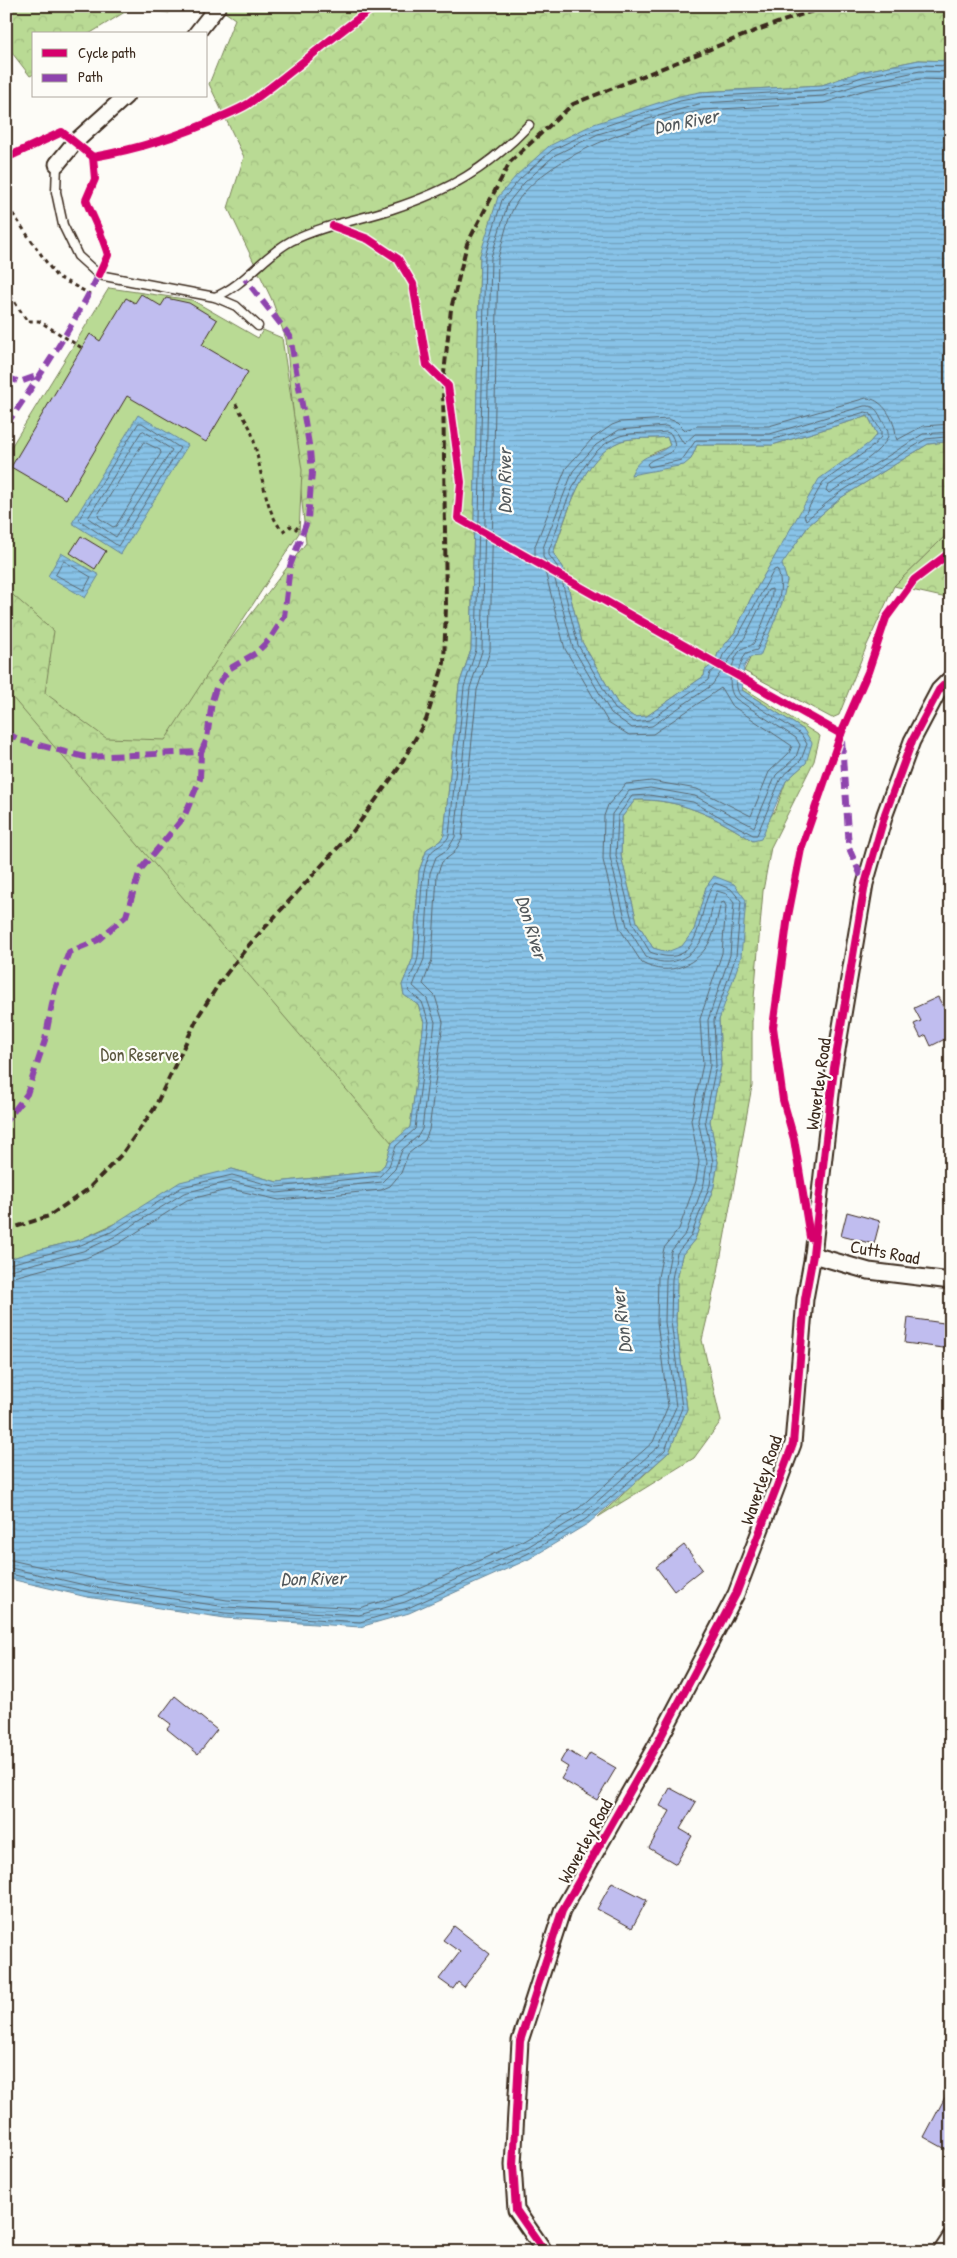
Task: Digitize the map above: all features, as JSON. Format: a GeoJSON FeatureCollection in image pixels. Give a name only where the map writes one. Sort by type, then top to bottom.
{"type":"FeatureCollection","features":[{"type":"Feature","properties":{"kind":"street"},"geometry":{"type":"LineString","coordinates":[[198,32],[218,6]]}},
{"type":"Feature","properties":{"kind":"street"},"geometry":{"type":"LineString","coordinates":[[57,164],[75,142],[124,98]]}},
{"type":"Feature","properties":{"kind":"street","name":"Waverley Road"},"geometry":{"type":"LineString","coordinates":[[546,2252],[516,2210],[513,2165],[520,2041],[562,1911],[657,1744],[736,1594],[793,1444],[805,1299],[813,1255],[834,1068],[865,884],[885,814],[912,741],[939,690],[951,678]]}},
{"type":"Feature","properties":{"kind":"street","name":"Cutts Road"},"geometry":{"type":"LineString","coordinates":[[813,1255],[869,1271],[951,1281]]}},
{"type":"Feature","properties":{"kind":"street"},"geometry":{"type":"LineString","coordinates":[[941,2252],[951,2237]]}},
{"type":"Feature","properties":{"kind":"lane"},"geometry":{"type":"LineString","coordinates":[[215,297],[230,291],[291,241],[393,209],[447,188],[480,170],[530,125]]}},
{"type":"Feature","properties":{"kind":"lane"},"geometry":{"type":"LineString","coordinates":[[57,164],[56,192],[63,226],[78,256],[99,275],[215,297],[236,306],[258,326]]}},
{"type":"Feature","properties":{"kind":"path"},"geometry":{"type":"LineString","coordinates":[[8,207],[56,276],[90,294]]}},
{"type":"Feature","properties":{"kind":"path"},"geometry":{"type":"LineString","coordinates":[[6,289],[27,321],[39,321],[82,348]]}},
{"type":"Feature","properties":{"kind":"path"},"geometry":{"type":"LineString","coordinates":[[236,404],[249,428],[270,505],[279,527],[283,531],[290,526],[295,530],[298,527],[295,525]]}},
{"type":"Feature","properties":{"kind":"green space"},"geometry":{"type":"Polygon","coordinates":[[[6,6],[175,6],[169,13],[133,7],[92,32],[32,32],[32,75],[30,76],[6,45],[6,6]]]}},
{"type":"Feature","properties":{"kind":"green space"},"geometry":{"type":"Polygon","coordinates":[[[216,6],[951,6],[951,61],[919,60],[860,72],[822,85],[700,92],[480,255],[471,650],[459,685],[444,835],[440,841],[427,849],[419,871],[413,958],[402,985],[404,995],[418,1005],[424,1022],[410,1128],[392,1143],[379,1171],[277,1182],[6,1260],[6,417],[10,422],[7,474],[166,724],[306,543],[286,339],[272,300],[228,208],[244,157],[209,84],[235,19],[216,6]]]}},
{"type":"Feature","properties":{"kind":"green space"},"geometry":{"type":"Polygon","coordinates":[[[109,288],[192,300],[258,338],[263,330],[282,338],[302,470],[299,533],[165,740],[106,738],[45,693],[54,631],[6,589],[6,455],[109,288]]]}},
{"type":"Feature","properties":{"kind":"green space"},"geometry":{"type":"Polygon","coordinates":[[[868,416],[877,434],[778,552],[751,598],[735,632],[718,653],[715,663],[706,670],[704,676],[647,716],[634,717],[619,706],[582,642],[563,567],[553,553],[577,489],[595,460],[607,449],[626,440],[667,437],[670,446],[649,455],[691,459],[697,445],[772,445],[868,416]]]}},
{"type":"Feature","properties":{"kind":"green space"},"geometry":{"type":"Polygon","coordinates":[[[945,442],[951,445],[951,533],[943,538],[894,586],[867,645],[839,715],[832,718],[744,671],[787,581],[781,564],[809,525],[842,497],[928,444],[945,442]]]}},
{"type":"Feature","properties":{"kind":"green space"},"geometry":{"type":"Polygon","coordinates":[[[951,533],[951,599],[894,586],[943,538],[951,533]]]}},
{"type":"Feature","properties":{"kind":"green space"},"geometry":{"type":"Polygon","coordinates":[[[742,687],[820,736],[814,761],[771,847],[763,891],[752,1022],[752,1086],[718,1272],[702,1340],[721,1421],[694,1458],[598,1517],[669,1452],[687,1409],[676,1321],[677,1280],[682,1255],[695,1239],[714,1186],[718,1162],[710,1121],[721,1066],[719,1020],[727,993],[706,887],[699,916],[691,936],[685,944],[677,949],[668,952],[653,948],[637,922],[621,856],[622,817],[635,800],[667,802],[711,817],[753,841],[776,809],[786,781],[806,763],[804,730],[742,690],[742,687]]]}},
{"type":"Feature","properties":{"kind":"green space","name":"Don Reserve"},"geometry":{"type":"Polygon","coordinates":[[[6,690],[392,1143],[385,1164],[379,1171],[277,1182],[232,1169],[79,1240],[6,1260],[6,690]]]}},
{"type":"Feature","properties":{"kind":"water","name":"Don River"},"geometry":{"type":"Polygon","coordinates":[[[919,60],[951,61],[951,445],[945,442],[928,444],[842,497],[809,525],[782,564],[787,581],[782,603],[760,656],[750,657],[744,667],[742,690],[804,730],[812,743],[806,763],[786,781],[761,839],[753,841],[711,817],[667,802],[635,800],[622,817],[621,856],[637,922],[653,948],[667,952],[682,946],[694,930],[706,887],[714,876],[734,884],[746,900],[741,957],[719,1020],[721,1066],[710,1121],[718,1162],[714,1186],[695,1239],[682,1255],[677,1280],[676,1321],[687,1409],[669,1452],[589,1523],[529,1559],[409,1613],[360,1627],[225,1618],[87,1597],[6,1578],[6,1260],[79,1240],[109,1227],[180,1182],[232,1169],[277,1182],[379,1171],[385,1164],[392,1143],[410,1127],[424,1022],[418,1005],[404,995],[402,985],[413,958],[419,871],[427,849],[440,841],[444,835],[459,685],[471,650],[480,255],[498,197],[516,176],[549,146],[594,124],[679,96],[700,92],[822,85],[860,72],[919,60]],[[868,416],[772,445],[697,445],[691,459],[684,465],[631,475],[635,467],[644,458],[670,445],[667,437],[621,441],[607,449],[596,460],[577,489],[553,553],[563,567],[582,642],[619,706],[634,717],[647,716],[704,676],[705,670],[715,663],[718,653],[735,632],[751,598],[819,479],[869,443],[877,434],[868,416]]]}},
{"type":"Feature","properties":{"kind":"water"},"geometry":{"type":"Polygon","coordinates":[[[138,415],[188,445],[121,554],[72,523],[138,415]]]}},
{"type":"Feature","properties":{"kind":"water"},"geometry":{"type":"Polygon","coordinates":[[[61,553],[99,575],[85,598],[48,576],[61,553]]]}},
{"type":"Feature","properties":{"kind":"building"},"geometry":{"type":"Polygon","coordinates":[[[141,294],[161,306],[166,298],[189,303],[217,320],[202,345],[248,372],[206,442],[127,396],[66,499],[11,467],[90,334],[100,341],[126,298],[135,303],[141,294]]]}},
{"type":"Feature","properties":{"kind":"building"},"geometry":{"type":"Polygon","coordinates":[[[81,536],[106,551],[95,569],[70,553],[81,536]]]}},
{"type":"Feature","properties":{"kind":"building"},"geometry":{"type":"Polygon","coordinates":[[[938,997],[951,1022],[951,1036],[931,1046],[926,1035],[921,1038],[914,1024],[921,1021],[914,1008],[938,997]]]}},
{"type":"Feature","properties":{"kind":"building"},"geometry":{"type":"Polygon","coordinates":[[[847,1212],[880,1221],[874,1244],[841,1236],[847,1212]]]}},
{"type":"Feature","properties":{"kind":"building"},"geometry":{"type":"Polygon","coordinates":[[[908,1318],[951,1324],[951,1349],[905,1343],[908,1318]]]}},
{"type":"Feature","properties":{"kind":"building"},"geometry":{"type":"Polygon","coordinates":[[[684,1545],[702,1569],[674,1591],[656,1567],[684,1545]]]}},
{"type":"Feature","properties":{"kind":"building"},"geometry":{"type":"Polygon","coordinates":[[[175,1696],[217,1730],[198,1754],[167,1729],[171,1724],[160,1716],[175,1696]]]}},
{"type":"Feature","properties":{"kind":"building"},"geometry":{"type":"Polygon","coordinates":[[[567,1750],[585,1761],[590,1753],[616,1768],[597,1800],[561,1779],[568,1767],[560,1762],[567,1750]]]}},
{"type":"Feature","properties":{"kind":"building"},"geometry":{"type":"Polygon","coordinates":[[[670,1788],[696,1802],[680,1829],[692,1836],[676,1864],[649,1848],[670,1811],[660,1806],[670,1788]]]}},
{"type":"Feature","properties":{"kind":"building"},"geometry":{"type":"Polygon","coordinates":[[[612,1882],[647,1900],[632,1928],[597,1909],[612,1882]]]}},
{"type":"Feature","properties":{"kind":"building"},"geometry":{"type":"Polygon","coordinates":[[[454,1926],[490,1954],[464,1987],[458,1982],[453,1989],[439,1979],[460,1952],[443,1940],[454,1926]]]}},
{"type":"Feature","properties":{"kind":"building"},"geometry":{"type":"Polygon","coordinates":[[[951,2086],[951,2152],[924,2137],[951,2086]]]}},
{"type":"Feature","properties":{"kind":"railway"},"geometry":{"type":"LineString","coordinates":[[6,1230],[49,1216],[87,1190],[122,1154],[154,1109],[199,1015],[220,982],[248,946],[354,830],[398,769],[426,720],[444,663],[446,606],[443,383],[451,309],[467,244],[510,162],[573,104],[760,29],[806,13],[834,6]]}},
{"type":"Feature","properties":{"kind":"railway"},"geometry":{"type":"LineString","coordinates":[[932,6],[951,9]]}},
{"type":"Feature","properties":{"kind":"marked path"},"geometry":{"type":"LineString","coordinates":[[6,425],[80,310],[101,270]]}},
{"type":"Feature","properties":{"kind":"marked path"},"geometry":{"type":"LineString","coordinates":[[201,752],[207,739],[212,701],[216,688],[229,669],[256,653],[270,639],[284,617],[290,566],[308,519],[312,473],[310,450],[290,336],[245,279]]}},
{"type":"Feature","properties":{"kind":"marked path"},"geometry":{"type":"LineString","coordinates":[[6,377],[20,382],[42,374]]}},
{"type":"Feature","properties":{"kind":"marked path"},"geometry":{"type":"LineString","coordinates":[[6,732],[19,740],[85,757],[201,752],[200,779],[184,817],[140,870],[126,916],[98,940],[69,952],[55,989],[45,1040],[27,1094],[6,1121]]}},
{"type":"Feature","properties":{"kind":"marked path"},"geometry":{"type":"LineString","coordinates":[[842,741],[849,848],[864,883]]}},
{"type":"Feature","properties":{"kind":"cycle path"},"geometry":{"type":"LineString","coordinates":[[99,275],[108,255],[86,200],[95,179],[93,157],[142,146],[174,136],[242,108],[376,6]]}},
{"type":"Feature","properties":{"kind":"cycle path"},"geometry":{"type":"LineString","coordinates":[[6,158],[62,132],[93,157]]}},
{"type":"Feature","properties":{"kind":"cycle path"},"geometry":{"type":"LineString","coordinates":[[333,226],[368,239],[398,259],[413,284],[427,365],[448,386],[461,482],[458,518],[841,734]]}},
{"type":"Feature","properties":{"kind":"cycle path"},"geometry":{"type":"LineString","coordinates":[[810,1237],[794,1139],[783,1100],[773,1027],[788,916],[801,849],[841,734],[868,672],[886,618],[914,580],[951,552]]}},
{"type":"Feature","properties":{"kind":"cycle path"},"geometry":{"type":"LineString","coordinates":[[545,2252],[516,2210],[513,2165],[520,2041],[562,1911],[657,1744],[736,1594],[793,1444],[805,1299],[813,1255],[834,1068],[865,884],[885,814],[912,741],[939,690],[951,678]]}}]}
